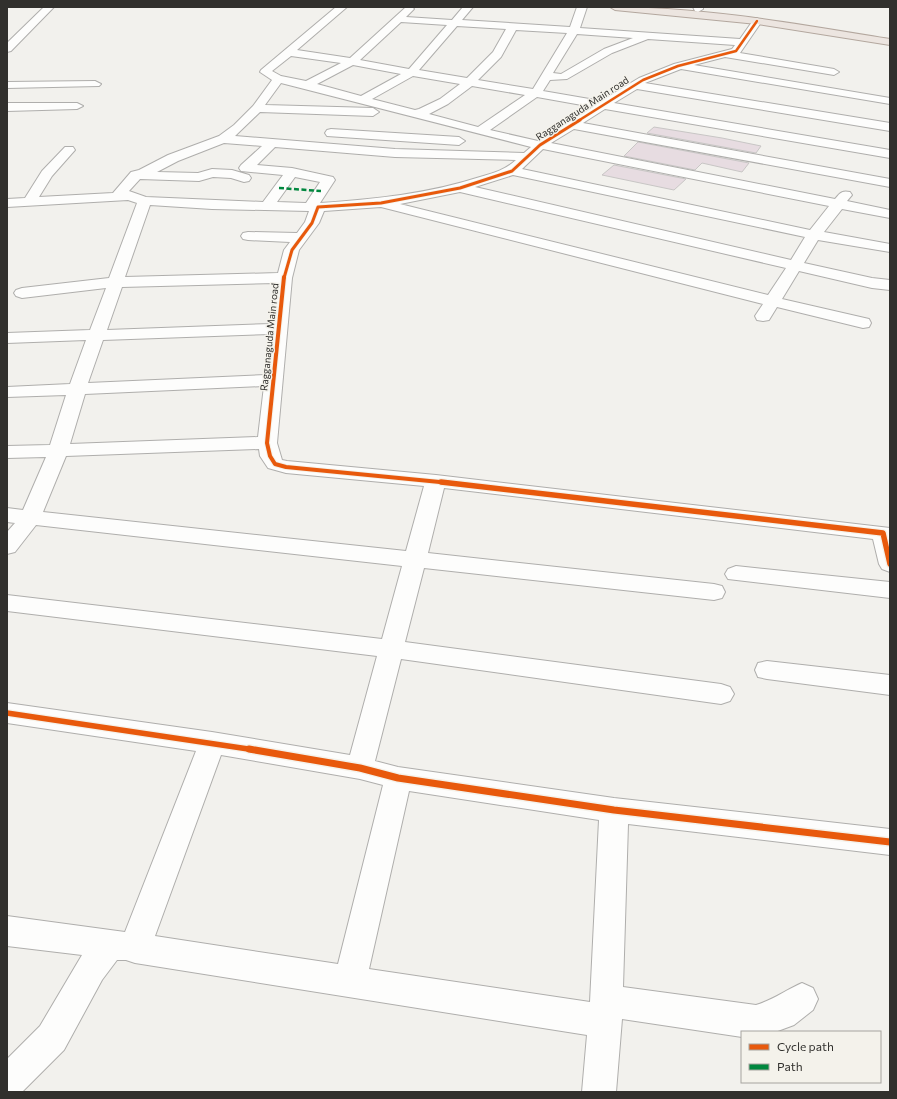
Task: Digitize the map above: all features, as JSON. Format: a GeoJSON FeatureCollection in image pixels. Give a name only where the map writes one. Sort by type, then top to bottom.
{"type":"FeatureCollection","features":[{"type":"Feature","properties":{"kind":"main road"},"geometry":{"type":"LineString","coordinates":[[615,7],[760,16],[890,42]]}},
{"type":"Feature","properties":{"kind":"main road"},"geometry":{"type":"LineString","coordinates":[[675,7],[698,8],[890,33]]}},
{"type":"Feature","properties":{"kind":"street"},"geometry":{"type":"LineString","coordinates":[[7,49],[49,7]]}},
{"type":"Feature","properties":{"kind":"street"},"geometry":{"type":"LineString","coordinates":[[342,7],[265,72],[278,79],[307,85],[480,131],[540,145],[890,214]]}},
{"type":"Feature","properties":{"kind":"street"},"geometry":{"type":"LineString","coordinates":[[307,85],[352,62],[410,7]]}},
{"type":"Feature","properties":{"kind":"street"},"geometry":{"type":"LineString","coordinates":[[362,100],[412,72],[468,7]]}},
{"type":"Feature","properties":{"kind":"street"},"geometry":{"type":"LineString","coordinates":[[480,131],[536,93],[574,30],[582,7]]}},
{"type":"Feature","properties":{"kind":"street","name":"Ragganaguda Main road"},"geometry":{"type":"LineString","coordinates":[[436,481],[286,467],[275,464],[270,456],[268,443],[284,278],[292,250],[312,223],[314,207],[381,203],[460,188],[512,170],[528,158],[540,145],[574,125],[634,85],[678,66],[736,51],[760,16]]}},
{"type":"Feature","properties":{"kind":"street"},"geometry":{"type":"LineString","coordinates":[[399,18],[743,42]]}},
{"type":"Feature","properties":{"kind":"street"},"geometry":{"type":"LineString","coordinates":[[257,108],[417,114],[436,106],[471,82],[495,57],[512,26]]}},
{"type":"Feature","properties":{"kind":"street"},"geometry":{"type":"LineString","coordinates":[[546,76],[563,77],[608,51],[648,35]]}},
{"type":"Feature","properties":{"kind":"street"},"geometry":{"type":"LineString","coordinates":[[288,52],[890,154]]}},
{"type":"Feature","properties":{"kind":"street"},"geometry":{"type":"LineString","coordinates":[[726,54],[834,72]]}},
{"type":"Feature","properties":{"kind":"street"},"geometry":{"type":"LineString","coordinates":[[678,66],[890,101]]}},
{"type":"Feature","properties":{"kind":"street"},"geometry":{"type":"LineString","coordinates":[[173,158],[246,168],[292,172],[328,180],[314,207],[212,205],[145,201],[120,193],[136,174],[144,173],[173,158],[223,139],[238,128],[257,108],[278,79]]}},
{"type":"Feature","properties":{"kind":"street"},"geometry":{"type":"LineString","coordinates":[[7,85],[95,84]]}},
{"type":"Feature","properties":{"kind":"street"},"geometry":{"type":"LineString","coordinates":[[634,85],[890,127],[839,204],[814,234],[763,316]]}},
{"type":"Feature","properties":{"kind":"street"},"geometry":{"type":"LineString","coordinates":[[7,106],[77,106]]}},
{"type":"Feature","properties":{"kind":"street"},"geometry":{"type":"LineString","coordinates":[[574,125],[890,183]]}},
{"type":"Feature","properties":{"kind":"street"},"geometry":{"type":"LineString","coordinates":[[238,128],[254,129]]}},
{"type":"Feature","properties":{"kind":"street"},"geometry":{"type":"LineString","coordinates":[[317,132],[540,145]]}},
{"type":"Feature","properties":{"kind":"street"},"geometry":{"type":"LineString","coordinates":[[223,139],[395,153],[528,158]]}},
{"type":"Feature","properties":{"kind":"street"},"geometry":{"type":"LineString","coordinates":[[246,168],[272,143]]}},
{"type":"Feature","properties":{"kind":"street"},"geometry":{"type":"LineString","coordinates":[[30,200],[47,174],[69,150]]}},
{"type":"Feature","properties":{"kind":"street"},"geometry":{"type":"LineString","coordinates":[[512,170],[814,234],[890,248]]}},
{"type":"Feature","properties":{"kind":"street"},"geometry":{"type":"LineString","coordinates":[[268,206],[292,172]]}},
{"type":"Feature","properties":{"kind":"street"},"geometry":{"type":"LineString","coordinates":[[136,174],[199,177],[232,174],[244,178],[226,191],[212,205]]}},
{"type":"Feature","properties":{"kind":"street"},"geometry":{"type":"LineString","coordinates":[[460,188],[794,265],[890,285]]}},
{"type":"Feature","properties":{"kind":"street"},"geometry":{"type":"LineString","coordinates":[[7,203],[30,200],[129,196]]}},
{"type":"Feature","properties":{"kind":"street"},"geometry":{"type":"LineString","coordinates":[[7,548],[30,518],[58,451],[77,389],[145,201]]}},
{"type":"Feature","properties":{"kind":"street"},"geometry":{"type":"LineString","coordinates":[[381,203],[685,280],[863,323]]}},
{"type":"Feature","properties":{"kind":"street"},"geometry":{"type":"LineString","coordinates":[[248,236],[300,238]]}},
{"type":"Feature","properties":{"kind":"street"},"geometry":{"type":"LineString","coordinates":[[22,293],[116,282],[284,278]]}},
{"type":"Feature","properties":{"kind":"street"},"geometry":{"type":"LineString","coordinates":[[7,338],[280,329]]}},
{"type":"Feature","properties":{"kind":"street"},"geometry":{"type":"LineString","coordinates":[[7,392],[274,380]]}},
{"type":"Feature","properties":{"kind":"street"},"geometry":{"type":"LineString","coordinates":[[7,452],[268,443]]}},
{"type":"Feature","properties":{"kind":"street"},"geometry":{"type":"LineString","coordinates":[[360,768],[436,481],[883,533],[890,564]]}},
{"type":"Feature","properties":{"kind":"street"},"geometry":{"type":"LineString","coordinates":[[7,515],[714,592]]}},
{"type":"Feature","properties":{"kind":"street"},"geometry":{"type":"LineString","coordinates":[[736,574],[890,590]]}},
{"type":"Feature","properties":{"kind":"street"},"geometry":{"type":"LineString","coordinates":[[7,603],[392,649],[721,694]]}},
{"type":"Feature","properties":{"kind":"street"},"geometry":{"type":"LineString","coordinates":[[767,670],[890,685]]}},
{"type":"Feature","properties":{"kind":"street"},"geometry":{"type":"LineString","coordinates":[[7,713],[212,743],[360,768],[398,778],[614,810],[890,842]]}},
{"type":"Feature","properties":{"kind":"street"},"geometry":{"type":"LineString","coordinates":[[7,1083],[52,1038],[91,969],[123,946],[212,743]]}},
{"type":"Feature","properties":{"kind":"street"},"geometry":{"type":"LineString","coordinates":[[350,981],[398,778]]}},
{"type":"Feature","properties":{"kind":"street"},"geometry":{"type":"LineString","coordinates":[[599,1092],[605,1011],[614,810]]}},
{"type":"Feature","properties":{"kind":"street"},"geometry":{"type":"LineString","coordinates":[[7,931],[123,946],[350,981],[605,1011],[756,1022],[782,1013],[802,999]]}},
{"type":"Feature","properties":{"kind":"building"},"geometry":{"type":"Polygon","coordinates":[[[654,127],[761,146],[756,153],[647,133],[654,127]]]}},
{"type":"Feature","properties":{"kind":"building"},"geometry":{"type":"Polygon","coordinates":[[[638,142],[749,163],[742,172],[702,163],[695,170],[624,156],[638,142]]]}},
{"type":"Feature","properties":{"kind":"building"},"geometry":{"type":"Polygon","coordinates":[[[614,165],[686,179],[674,190],[602,175],[614,165]]]}},
{"type":"Feature","properties":{"kind":"marked path"},"geometry":{"type":"LineString","coordinates":[[279,188],[321,191]]}},
{"type":"Feature","properties":{"kind":"cycle path"},"geometry":{"type":"LineString","coordinates":[[757,21],[736,51],[678,66],[643,80],[540,145],[512,171],[460,188],[381,203],[318,207],[312,223],[292,250],[284,278],[267,443],[270,456],[275,464],[286,467],[436,481],[883,533],[890,564]]}},
{"type":"Feature","properties":{"kind":"cycle path"},"geometry":{"type":"LineString","coordinates":[[7,713],[212,743],[360,768],[398,778],[614,810],[890,842]]}}]}
